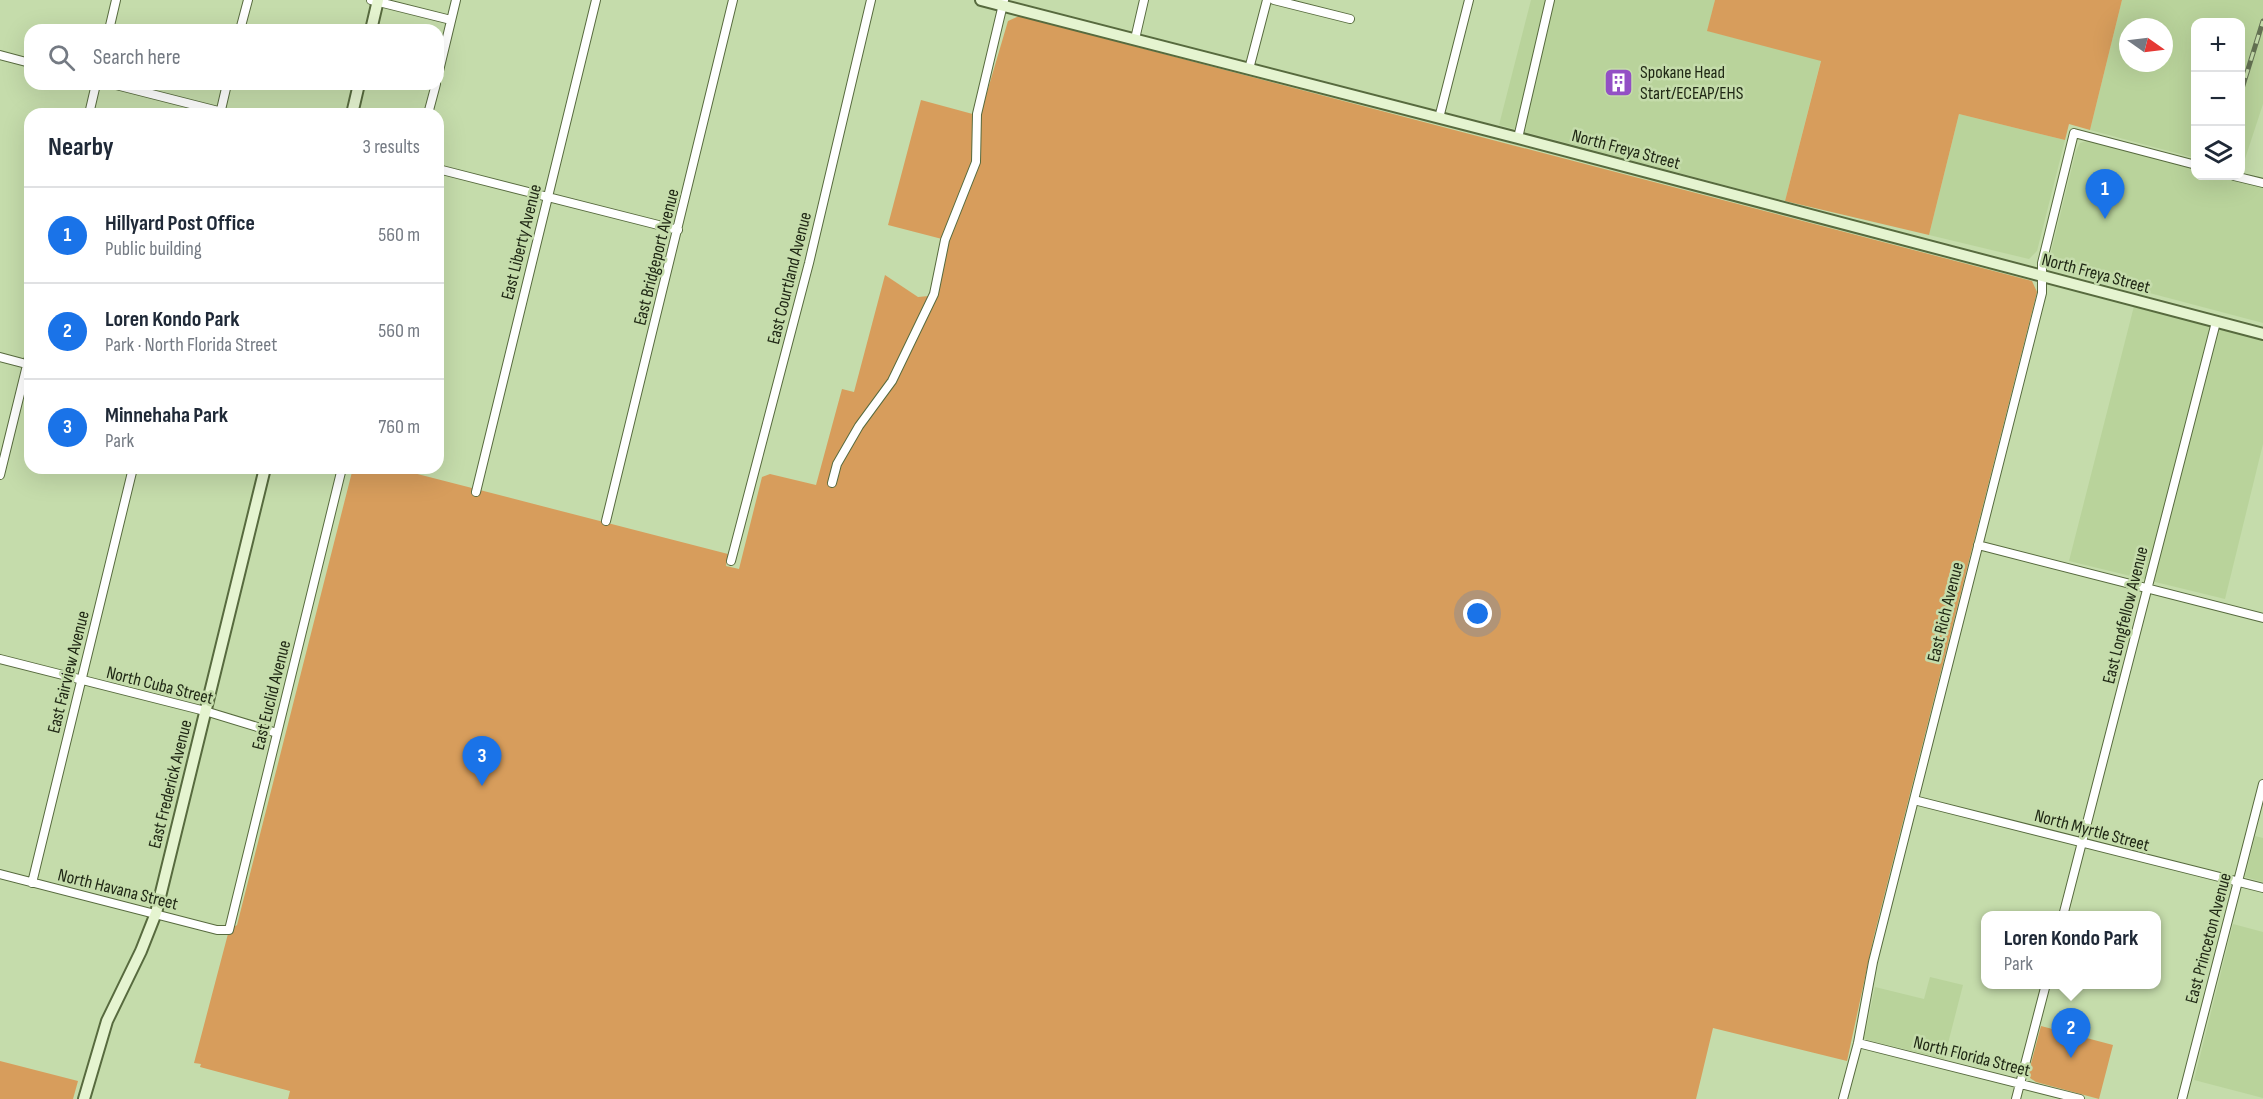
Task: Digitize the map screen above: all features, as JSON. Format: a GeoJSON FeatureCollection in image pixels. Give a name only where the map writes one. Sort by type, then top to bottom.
{"type":"FeatureCollection","features":[{"type":"Feature","properties":{"kind":"street"},"geometry":{"type":"LineString","coordinates":[[110,24],[116,0]]}},
{"type":"Feature","properties":{"kind":"street"},"geometry":{"type":"LineString","coordinates":[[242,24],[248,0]]}},
{"type":"Feature","properties":{"kind":"street"},"geometry":{"type":"LineString","coordinates":[[372,24],[376,0],[451,20]]}},
{"type":"Feature","properties":{"kind":"street"},"geometry":{"type":"LineString","coordinates":[[444,50],[456,0]]}},
{"type":"Feature","properties":{"kind":"street","name":"East Liberty Avenue"},"geometry":{"type":"LineString","coordinates":[[476,492],[596,0]]}},
{"type":"Feature","properties":{"kind":"street","name":"East Bridgeport Avenue"},"geometry":{"type":"LineString","coordinates":[[606,521],[733,0]]}},
{"type":"Feature","properties":{"kind":"street","name":"East Courtland Avenue"},"geometry":{"type":"LineString","coordinates":[[731,561],[803,285],[871,0]]}},
{"type":"Feature","properties":{"kind":"street","name":"North Freya Street"},"geometry":{"type":"LineString","coordinates":[[981,0],[1003,3],[2263,334]]}},
{"type":"Feature","properties":{"kind":"street"},"geometry":{"type":"LineString","coordinates":[[1135,39],[1144,0]]}},
{"type":"Feature","properties":{"kind":"street"},"geometry":{"type":"LineString","coordinates":[[1250,69],[1267,0]]}},
{"type":"Feature","properties":{"kind":"street"},"geometry":{"type":"LineString","coordinates":[[1274,0],[1350,19]]}},
{"type":"Feature","properties":{"kind":"street"},"geometry":{"type":"LineString","coordinates":[[1439,118],[1469,0]]}},
{"type":"Feature","properties":{"kind":"street"},"geometry":{"type":"LineString","coordinates":[[1518,138],[1550,0]]}},
{"type":"Feature","properties":{"kind":"street"},"geometry":{"type":"LineString","coordinates":[[832,483],[837,464],[859,426],[892,381],[934,294],[945,240],[975,162],[977,114],[1003,3]]}},
{"type":"Feature","properties":{"kind":"street"},"geometry":{"type":"LineString","coordinates":[[0,55],[24,61]]}},
{"type":"Feature","properties":{"kind":"street"},"geometry":{"type":"LineString","coordinates":[[90,108],[94,90]]}},
{"type":"Feature","properties":{"kind":"street"},"geometry":{"type":"LineString","coordinates":[[134,90],[201,108]]}},
{"type":"Feature","properties":{"kind":"street"},"geometry":{"type":"LineString","coordinates":[[221,108],[226,90]]}},
{"type":"Feature","properties":{"kind":"street"},"geometry":{"type":"LineString","coordinates":[[353,108],[357,90]]}},
{"type":"Feature","properties":{"kind":"street"},"geometry":{"type":"LineString","coordinates":[[430,108],[434,90]]}},
{"type":"Feature","properties":{"kind":"street","name":"East Rich Avenue"},"geometry":{"type":"LineString","coordinates":[[1844,1099],[1858,1043],[1873,962],[2042,293],[2042,263],[2074,133],[2191,164]]}},
{"type":"Feature","properties":{"kind":"street"},"geometry":{"type":"LineString","coordinates":[[444,171],[678,230]]}},
{"type":"Feature","properties":{"kind":"street"},"geometry":{"type":"LineString","coordinates":[[2245,179],[2263,183]]}},
{"type":"Feature","properties":{"kind":"street","name":"East Longfellow Avenue"},"geometry":{"type":"LineString","coordinates":[[2064,911],[2216,322]]}},
{"type":"Feature","properties":{"kind":"street"},"geometry":{"type":"LineString","coordinates":[[0,357],[24,364]]}},
{"type":"Feature","properties":{"kind":"street"},"geometry":{"type":"LineString","coordinates":[[0,475],[24,384]]}},
{"type":"Feature","properties":{"kind":"street","name":"East Fairview Avenue"},"geometry":{"type":"LineString","coordinates":[[32,882],[133,474]]}},
{"type":"Feature","properties":{"kind":"street","name":"East Frederick Avenue"},"geometry":{"type":"LineString","coordinates":[[84,1099],[107,1021],[156,914],[264,474]]}},
{"type":"Feature","properties":{"kind":"street","name":"East Euclid Avenue"},"geometry":{"type":"LineString","coordinates":[[229,930],[341,474]]}},
{"type":"Feature","properties":{"kind":"street"},"geometry":{"type":"LineString","coordinates":[[1978,546],[2263,618]]}},
{"type":"Feature","properties":{"kind":"street","name":"North Cuba Street"},"geometry":{"type":"LineString","coordinates":[[0,659],[205,711],[277,733]]}},
{"type":"Feature","properties":{"kind":"street","name":"East Princeton Avenue"},"geometry":{"type":"LineString","coordinates":[[2182,1099],[2263,784]]}},
{"type":"Feature","properties":{"kind":"street","name":"North Myrtle Street"},"geometry":{"type":"LineString","coordinates":[[1914,800],[2263,888]]}},
{"type":"Feature","properties":{"kind":"street","name":"North Havana Street"},"geometry":{"type":"LineString","coordinates":[[0,874],[229,930]]}},
{"type":"Feature","properties":{"kind":"street"},"geometry":{"type":"LineString","coordinates":[[2016,1099],[2045,989]]}},
{"type":"Feature","properties":{"kind":"street","name":"North Florida Street"},"geometry":{"type":"LineString","coordinates":[[1858,1043],[2080,1099]]}},
{"type":"Feature","properties":{"kind":"shaded area"},"geometry":{"type":"Polygon","coordinates":[[[1531,0],[1715,0],[1708,31],[1821,60],[1785,201],[1499,125],[1531,0]]]}},
{"type":"Feature","properties":{"kind":"shaded area"},"geometry":{"type":"Polygon","coordinates":[[[1715,0],[2122,0],[2090,130],[2069,124],[2065,140],[1959,114],[1929,235],[1785,201],[1821,61],[1707,31],[1715,0]]]}},
{"type":"Feature","properties":{"kind":"shaded area"},"geometry":{"type":"Polygon","coordinates":[[[2122,0],[2263,0],[2263,104],[2245,159],[2245,18],[2191,18],[2191,157],[2090,130],[2122,0]]]}},
{"type":"Feature","properties":{"kind":"shaded area"},"geometry":{"type":"Polygon","coordinates":[[[1019,16],[2032,281],[2037,292],[1874,936],[1847,1061],[1713,1028],[1696,1099],[288,1099],[290,1091],[200,1067],[201,1064],[194,1063],[229,930],[237,925],[351,474],[417,474],[728,554],[726,566],[739,569],[762,477],[770,474],[816,485],[842,389],[854,392],[885,275],[918,297],[929,296],[942,239],[888,225],[921,100],[980,116],[1008,21],[1019,16]]]}},
{"type":"Feature","properties":{"kind":"shaded area"},"geometry":{"type":"Polygon","coordinates":[[[1959,114],[2065,140],[2037,251],[2029,259],[1929,235],[1959,114]]]}},
{"type":"Feature","properties":{"kind":"shaded area"},"geometry":{"type":"Polygon","coordinates":[[[2087,141],[2191,168],[2191,180],[2234,180],[2263,187],[2263,323],[2055,268],[2049,260],[2076,151],[2080,143],[2087,141]]]}},
{"type":"Feature","properties":{"kind":"shaded area"},"geometry":{"type":"Polygon","coordinates":[[[2134,306],[2263,339],[2263,444],[2225,599],[2069,561],[2134,306]]]}},
{"type":"Feature","properties":{"kind":"shaded area"},"geometry":{"type":"Polygon","coordinates":[[[2255,836],[2263,838],[2263,882],[2245,877],[2255,836]]]}},
{"type":"Feature","properties":{"kind":"shaded area"},"geometry":{"type":"Polygon","coordinates":[[[2233,924],[2263,932],[2263,1098],[2194,1080],[2233,924]]]}},
{"type":"Feature","properties":{"kind":"shaded area"},"geometry":{"type":"Polygon","coordinates":[[[1930,977],[1963,985],[1944,1059],[1864,1039],[1875,987],[1924,999],[1930,977]]]}},
{"type":"Feature","properties":{"kind":"shaded area"},"geometry":{"type":"Polygon","coordinates":[[[2041,1026],[2113,1045],[2099,1099],[2036,1082],[2030,1078],[2029,1071],[2041,1026]]]}},
{"type":"Feature","properties":{"kind":"shaded area"},"geometry":{"type":"Polygon","coordinates":[[[0,1061],[78,1081],[73,1099],[0,1099],[0,1061]]]}},
{"type":"Feature","properties":{"kind":"railway"},"geometry":{"type":"LineString","coordinates":[[2245,79],[2263,21]]}},
{"type":"Feature","properties":{"kind":"place","name":"Spokane Head Start/ECEAP/EHS"},"geometry":{"type":"Point","coordinates":[1619,82]}},
{"type":"Feature","properties":{"kind":"place","name":"Hillyard Post Office"},"geometry":{"type":"Point","coordinates":[2105,219]}},
{"type":"Feature","properties":{"kind":"place","name":"Minnehaha Park"},"geometry":{"type":"Point","coordinates":[482,786]}},
{"type":"Feature","properties":{"kind":"place","name":"Loren Kondo Park"},"geometry":{"type":"Point","coordinates":[2071,1058]}}]}
